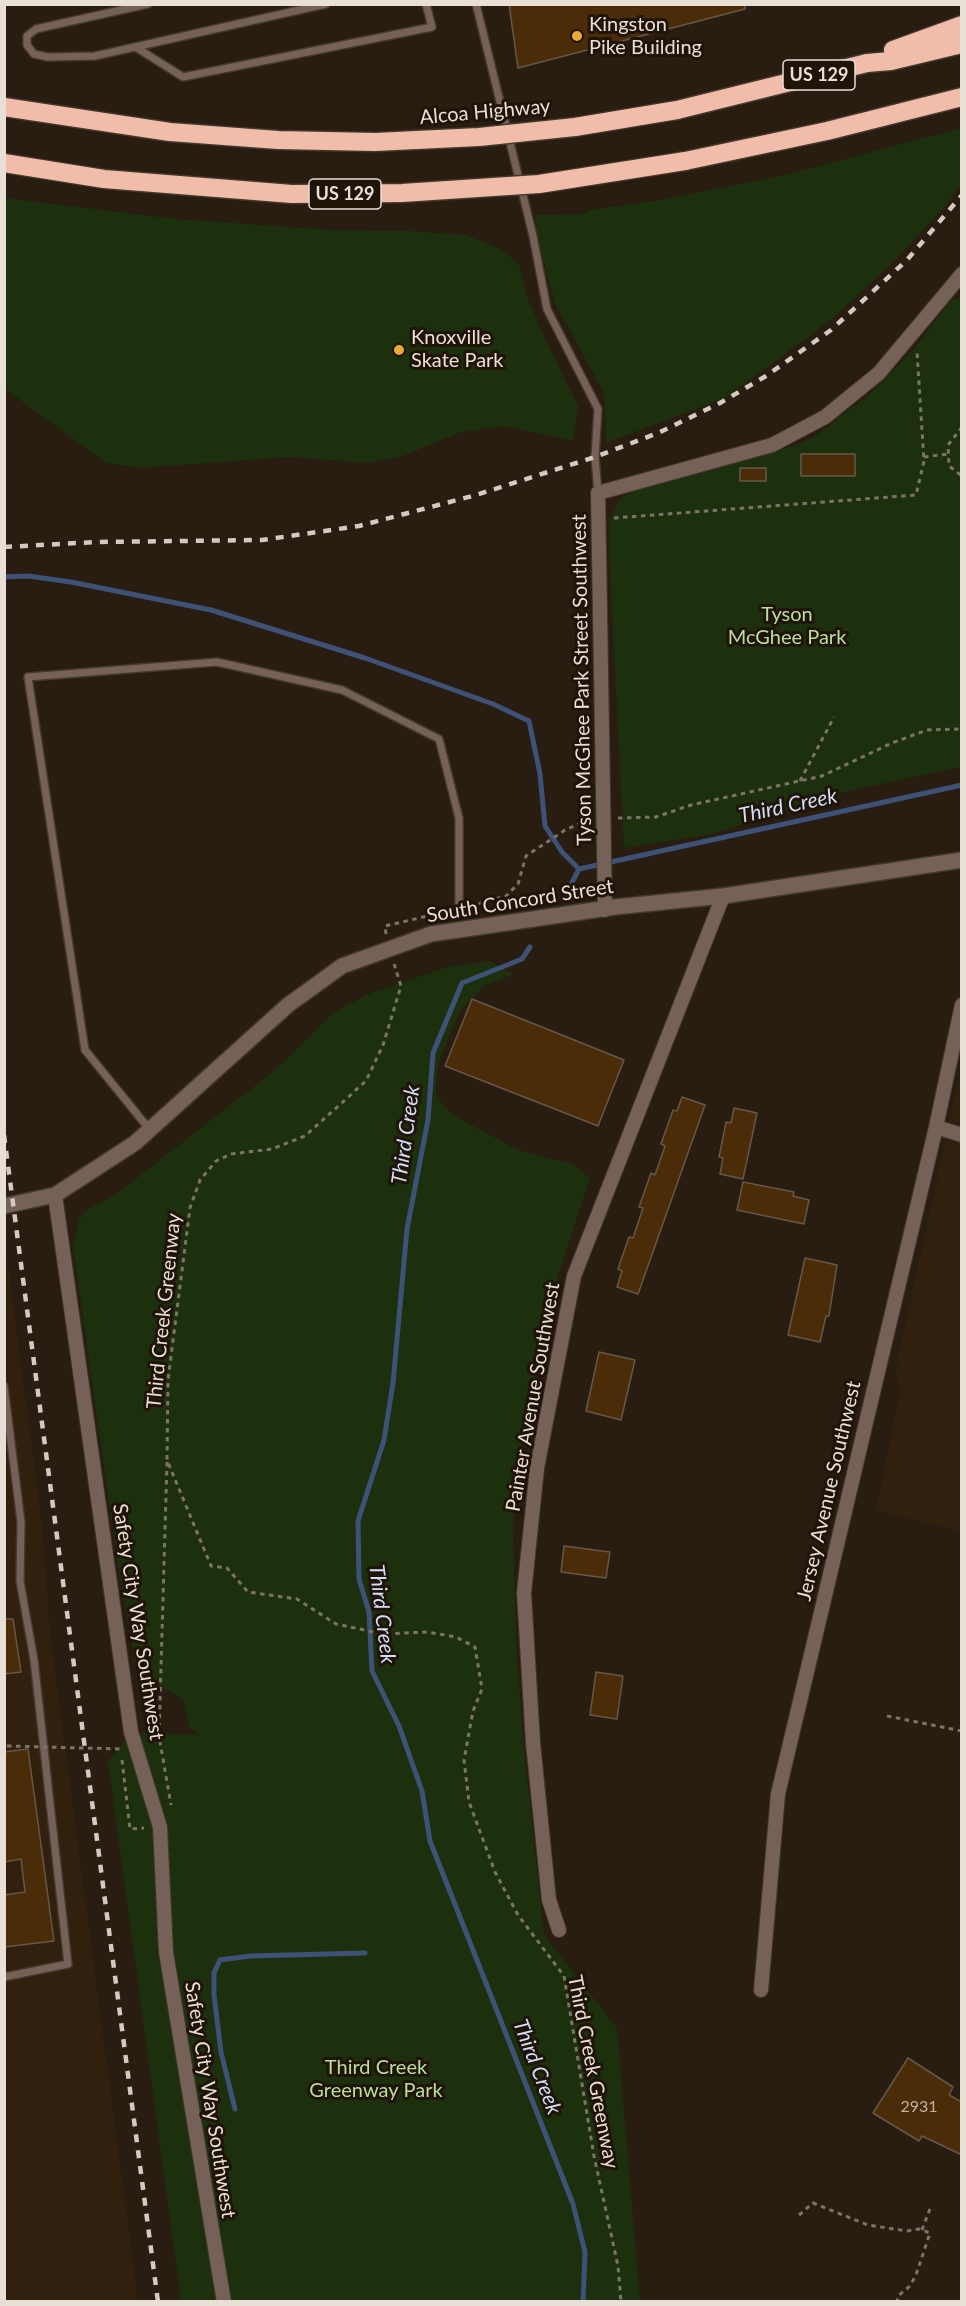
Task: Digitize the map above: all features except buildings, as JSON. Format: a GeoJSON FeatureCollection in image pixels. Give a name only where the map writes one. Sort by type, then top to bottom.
{"type":"FeatureCollection","features":[{"type":"Feature","properties":{"kind":"highway"},"geometry":{"type":"LineString","coordinates":[[867,63],[888,52],[962,25]]}},
{"type":"Feature","properties":{"kind":"highway","name":"Alcoa Highway"},"geometry":{"type":"LineString","coordinates":[[4,108],[170,132],[278,140],[375,142],[479,137],[576,127],[677,110],[867,63],[891,61],[962,44]]}},
{"type":"Feature","properties":{"kind":"highway","name":"US 129"},"geometry":{"type":"LineString","coordinates":[[4,163],[104,179],[292,194],[402,193],[539,184],[685,161],[959,98]]}},
{"type":"Feature","properties":{"kind":"street","name":"Tyson McGhee Park Street Southwest"},"geometry":{"type":"LineString","coordinates":[[605,910],[598,493],[772,445],[825,417],[879,373],[962,274]]}},
{"type":"Feature","properties":{"kind":"street","name":"South Concord Street"},"geometry":{"type":"LineString","coordinates":[[4,1206],[55,1195],[135,1143],[288,1005],[342,966],[430,933],[723,896],[962,860]]}},
{"type":"Feature","properties":{"kind":"street","name":"Painter Avenue Southwest"},"geometry":{"type":"LineString","coordinates":[[559,1930],[548,1889],[533,1743],[524,1593],[537,1468],[574,1276],[723,896]]}},
{"type":"Feature","properties":{"kind":"street","name":"Jersey Avenue Southwest"},"geometry":{"type":"LineString","coordinates":[[760,1990],[778,1794],[936,1127],[962,1005]]}},
{"type":"Feature","properties":{"kind":"street"},"geometry":{"type":"LineString","coordinates":[[936,1127],[962,1135]]}},
{"type":"Feature","properties":{"kind":"street","name":"Safety City Way Southwest"},"geometry":{"type":"LineString","coordinates":[[55,1195],[131,1732],[160,1827],[166,1952],[224,2301]]}},
{"type":"Feature","properties":{"kind":"lane"},"geometry":{"type":"LineString","coordinates":[[148,4],[36,29],[27,36],[27,45],[34,54],[48,57],[95,56],[326,4]]}},
{"type":"Feature","properties":{"kind":"lane"},"geometry":{"type":"LineString","coordinates":[[137,48],[183,77],[432,27],[426,4]]}},
{"type":"Feature","properties":{"kind":"lane"},"geometry":{"type":"LineString","coordinates":[[476,4],[533,236],[547,309],[598,409],[595,457],[598,493]]}},
{"type":"Feature","properties":{"kind":"lane"},"geometry":{"type":"LineString","coordinates":[[150,1130],[85,1050],[28,677],[217,662],[342,690],[439,739],[459,818],[459,909]]}},
{"type":"Feature","properties":{"kind":"lane"},"geometry":{"type":"LineString","coordinates":[[4,1386],[21,1522],[20,1581],[38,1692],[68,1964],[4,1977]]}},
{"type":"Feature","properties":{"kind":"path"},"geometry":{"type":"LineString","coordinates":[[598,519],[916,495],[924,457],[916,343]]}},
{"type":"Feature","properties":{"kind":"path"},"geometry":{"type":"LineString","coordinates":[[962,428],[948,445],[949,466],[962,476]]}},
{"type":"Feature","properties":{"kind":"path"},"geometry":{"type":"LineString","coordinates":[[924,457],[948,454]]}},
{"type":"Feature","properties":{"kind":"path"},"geometry":{"type":"LineString","coordinates":[[800,781],[834,717]]}},
{"type":"Feature","properties":{"kind":"path","name":"Third Creek Greenway"},"geometry":{"type":"LineString","coordinates":[[621,2301],[618,2266],[594,2156],[564,1976],[513,1906],[495,1872],[469,1802],[464,1760],[472,1711],[482,1689],[475,1647],[456,1637],[427,1632],[383,1634],[336,1624],[297,1599],[248,1592],[227,1568],[211,1566],[167,1460],[168,1380],[190,1208],[200,1180],[216,1161],[231,1154],[272,1149],[305,1136],[366,1081],[383,1045],[401,986],[389,949],[385,926],[506,896],[518,884],[526,856],[582,821],[656,817],[692,806],[822,776],[892,743],[927,730],[962,729]]}},
{"type":"Feature","properties":{"kind":"path"},"geometry":{"type":"LineString","coordinates":[[7,1746],[121,1749],[130,1829],[160,1827],[172,1819],[159,1736],[167,1460]]}},
{"type":"Feature","properties":{"kind":"path"},"geometry":{"type":"LineString","coordinates":[[887,1716],[962,1731]]}},
{"type":"Feature","properties":{"kind":"path"},"geometry":{"type":"LineString","coordinates":[[799,2215],[813,2203],[868,2225],[907,2231],[922,2230],[930,2233],[926,2251],[910,2286],[898,2295],[897,2301]]}},
{"type":"Feature","properties":{"kind":"path"},"geometry":{"type":"LineString","coordinates":[[922,2230],[931,2206]]}},
{"type":"Feature","properties":{"kind":"shaded area"},"geometry":{"type":"Polygon","coordinates":[[[961,1069],[961,1531],[876,1511],[900,1392],[896,1368],[961,1069]]]}},
{"type":"Feature","properties":{"kind":"shaded area"},"geometry":{"type":"Polygon","coordinates":[[[4,1235],[42,1526],[50,1633],[138,2301],[5,2301],[4,1235]]]}},
{"type":"Feature","properties":{"kind":"green space"},"geometry":{"type":"Polygon","coordinates":[[[961,128],[961,184],[947,204],[896,259],[831,320],[727,397],[606,443],[604,393],[555,303],[538,241],[535,215],[584,214],[588,210],[654,201],[785,175],[961,128]]]}},
{"type":"Feature","properties":{"kind":"green space"},"geometry":{"type":"Polygon","coordinates":[[[4,198],[176,219],[334,230],[409,231],[466,235],[501,249],[519,265],[527,297],[578,406],[573,441],[503,426],[461,432],[400,457],[368,463],[289,457],[140,468],[106,463],[5,389],[4,198]]]}},
{"type":"Feature","properties":{"kind":"green space","name":"Tyson McGhee Park"},"geometry":{"type":"Polygon","coordinates":[[[961,298],[961,767],[848,791],[712,834],[624,848],[609,551],[609,520],[620,499],[637,488],[796,445],[815,436],[870,394],[914,349],[951,300],[961,298]]]}},
{"type":"Feature","properties":{"kind":"green space","name":"Third Creek Greenway Park"},"geometry":{"type":"Polygon","coordinates":[[[489,961],[514,974],[484,986],[460,1011],[438,1063],[436,1096],[451,1114],[518,1150],[572,1164],[590,1178],[550,1300],[517,1468],[513,1538],[517,1657],[524,1749],[544,1935],[617,2028],[640,2301],[181,2301],[108,1761],[131,1732],[199,1735],[189,1726],[183,1700],[141,1673],[135,1663],[119,1571],[73,1247],[79,1220],[86,1210],[115,1195],[275,1070],[334,1012],[373,992],[447,967],[489,961]]]}},
{"type":"Feature","properties":{"kind":"waterway"},"geometry":{"type":"LineString","coordinates":[[4,577],[28,576],[71,582],[211,610],[365,658],[493,704],[529,721],[540,774],[545,826],[562,852],[579,869]]}},
{"type":"Feature","properties":{"kind":"waterway","name":"Third Creek"},"geometry":{"type":"LineString","coordinates":[[566,894],[579,869],[962,785]]}},
{"type":"Feature","properties":{"kind":"waterway","name":"Third Creek"},"geometry":{"type":"LineString","coordinates":[[530,947],[522,959],[462,983],[433,1053],[428,1120],[407,1229],[393,1383],[384,1440],[358,1521],[359,1579],[369,1612],[372,1671],[399,1726],[422,1791],[430,1841],[573,2204],[585,2252],[583,2302]]}},
{"type":"Feature","properties":{"kind":"waterway"},"geometry":{"type":"LineString","coordinates":[[235,2109],[221,2052],[214,1995],[214,1973],[220,1960],[250,1956],[365,1953]]}},
{"type":"Feature","properties":{"kind":"railway"},"geometry":{"type":"LineString","coordinates":[[4,547],[96,542],[262,540],[359,526],[476,495],[595,457],[658,433],[720,403],[766,376],[831,330],[907,260],[962,195]]}},
{"type":"Feature","properties":{"kind":"railway"},"geometry":{"type":"LineString","coordinates":[[4,1135],[158,2302]]}},
{"type":"Feature","properties":{"kind":"place","name":"Kingston Pike Building"},"geometry":{"type":"Point","coordinates":[577,36]}},
{"type":"Feature","properties":{"kind":"place","name":"Knoxville Skate Park"},"geometry":{"type":"Point","coordinates":[399,350]}}]}
